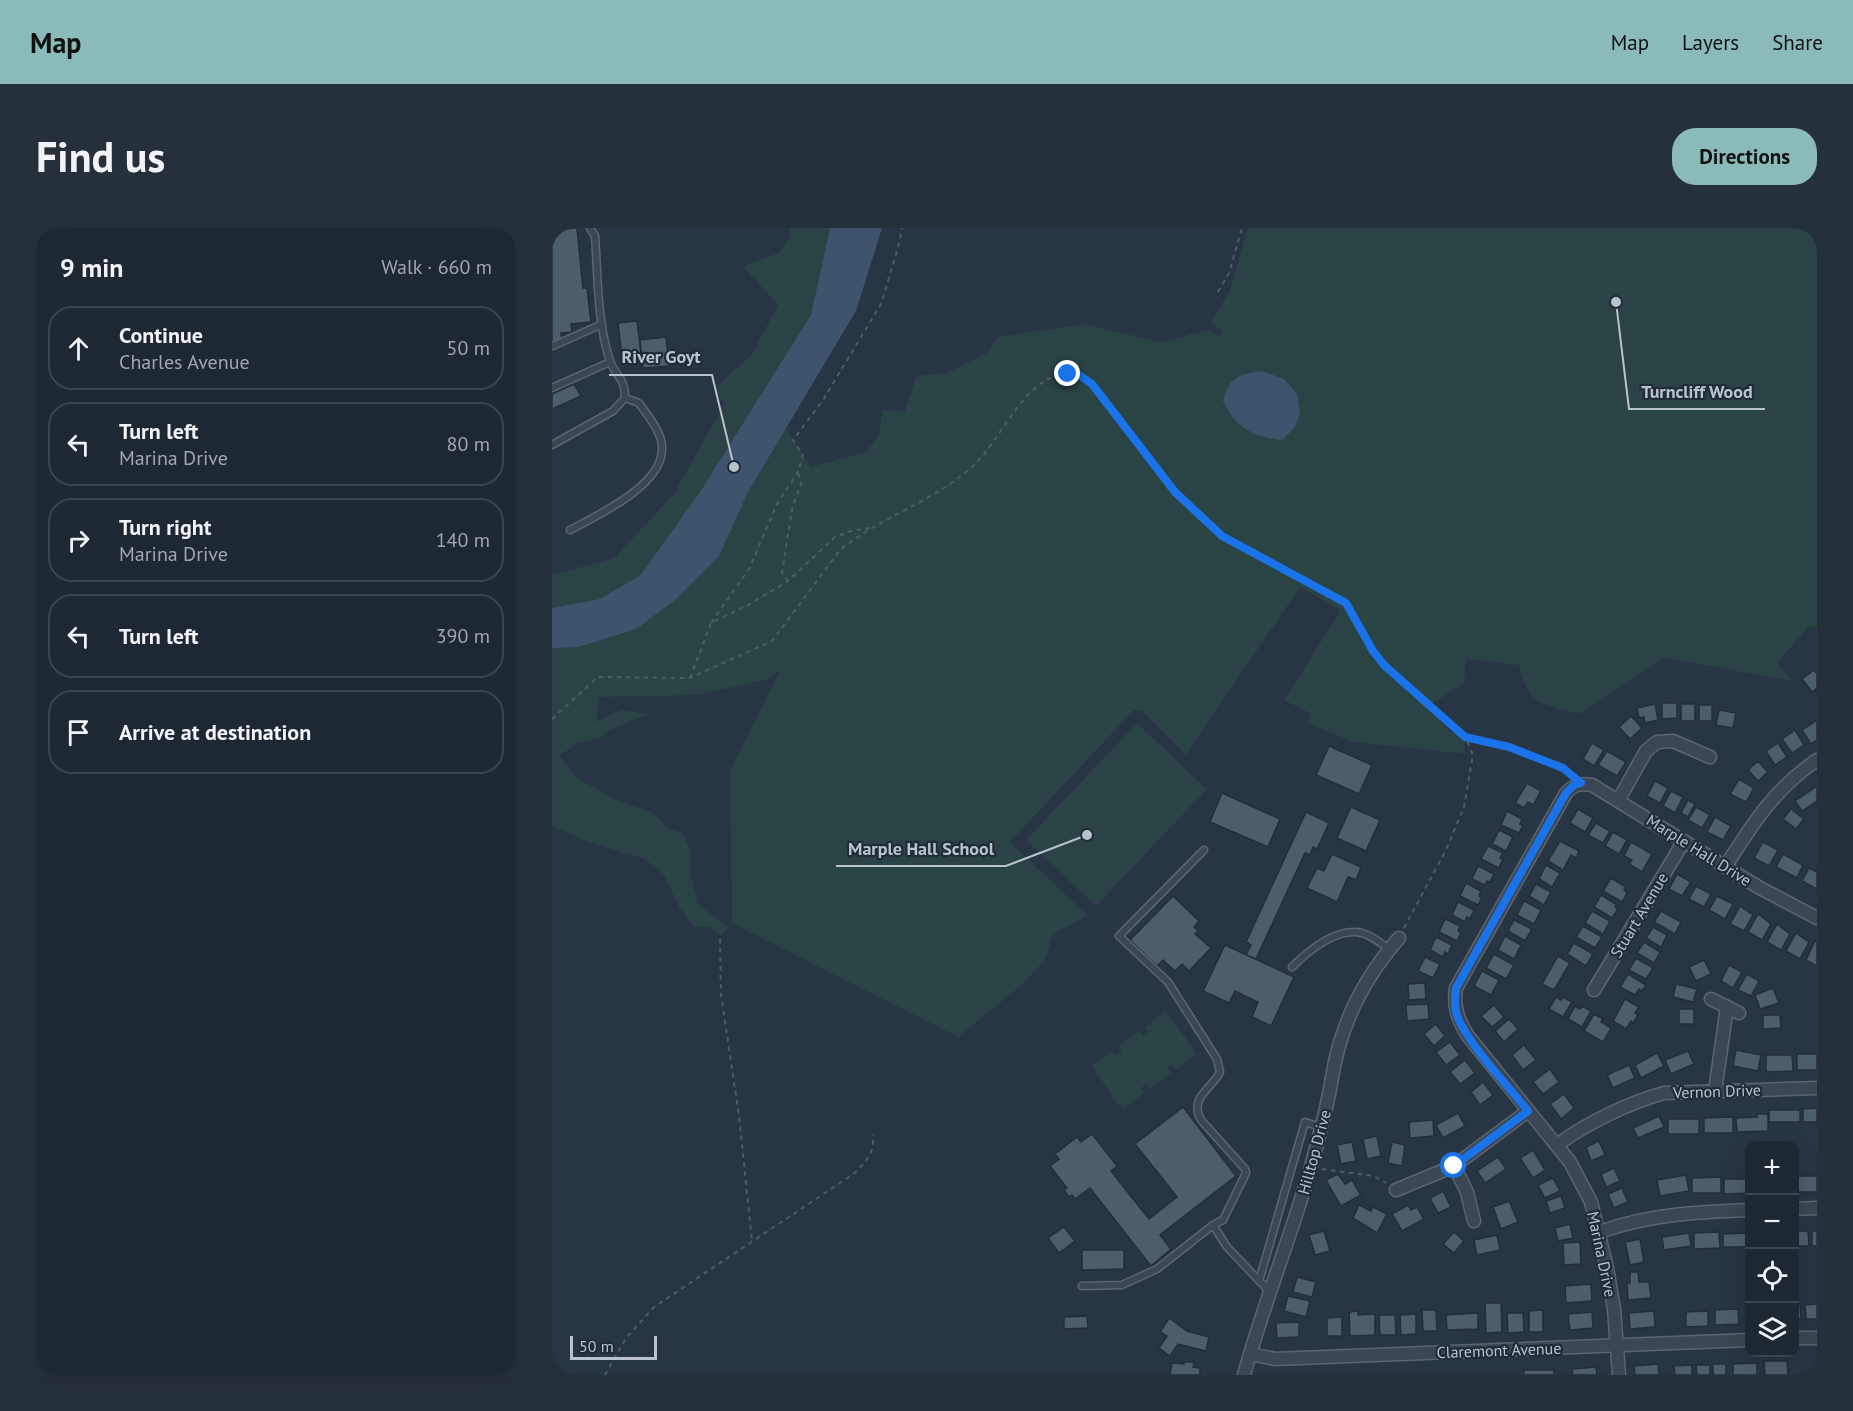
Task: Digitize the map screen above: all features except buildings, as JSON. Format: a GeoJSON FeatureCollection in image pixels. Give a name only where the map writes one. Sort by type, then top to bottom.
{"type":"FeatureCollection","features":[{"type":"Feature","properties":{"kind":"street"},"geometry":{"type":"LineString","coordinates":[[1618,801],[1646,752],[1657,742],[1673,741],[1705,759]]}},
{"type":"Feature","properties":{"kind":"street"},"geometry":{"type":"LineString","coordinates":[[1725,867],[1761,812],[1776,794],[1787,782],[1817,760]]}},
{"type":"Feature","properties":{"kind":"street","name":"Marple Hall Drive"},"geometry":{"type":"LineString","coordinates":[[1581,783],[1592,785],[1725,867],[1817,918]]}},
{"type":"Feature","properties":{"kind":"street","name":"Marina Drive"},"geometry":{"type":"LineString","coordinates":[[1581,783],[1574,785],[1566,793],[1456,988],[1454,1000],[1456,1012],[1468,1036],[1557,1145],[1580,1179],[1591,1202],[1608,1268],[1619,1375]]}},
{"type":"Feature","properties":{"kind":"street","name":"Stuart Avenue"},"geometry":{"type":"LineString","coordinates":[[1594,990],[1684,841]]}},
{"type":"Feature","properties":{"kind":"street","name":"Hilltop Drive"},"geometry":{"type":"LineString","coordinates":[[1244,1375],[1269,1291],[1282,1260],[1311,1167],[1339,1046],[1350,1014],[1368,980],[1399,938]]}},
{"type":"Feature","properties":{"kind":"street"},"geometry":{"type":"LineString","coordinates":[[1711,999],[1733,1010],[1715,1091]]}},
{"type":"Feature","properties":{"kind":"street","name":"Vernon Drive"},"geometry":{"type":"LineString","coordinates":[[1557,1145],[1578,1130],[1651,1097],[1676,1092],[1817,1088]]}},
{"type":"Feature","properties":{"kind":"street"},"geometry":{"type":"LineString","coordinates":[[1393,1191],[1454,1166],[1528,1111]]}},
{"type":"Feature","properties":{"kind":"street"},"geometry":{"type":"LineString","coordinates":[[1454,1166],[1467,1192],[1474,1221]]}},
{"type":"Feature","properties":{"kind":"street"},"geometry":{"type":"LineString","coordinates":[[1799,1209],[1817,1208]]}},
{"type":"Feature","properties":{"kind":"street"},"geometry":{"type":"LineString","coordinates":[[1600,1232],[1634,1220],[1676,1213],[1745,1210]]}},
{"type":"Feature","properties":{"kind":"street"},"geometry":{"type":"LineString","coordinates":[[1799,1338],[1817,1338]]}},
{"type":"Feature","properties":{"kind":"street","name":"Claremont Avenue"},"geometry":{"type":"LineString","coordinates":[[1250,1354],[1275,1359],[1745,1340]]}},
{"type":"Feature","properties":{"kind":"lane"},"geometry":{"type":"LineString","coordinates":[[552,445],[613,411],[626,399],[626,386],[610,362],[602,324],[595,236],[590,228]]}},
{"type":"Feature","properties":{"kind":"lane"},"geometry":{"type":"LineString","coordinates":[[553,346],[602,324]]}},
{"type":"Feature","properties":{"kind":"lane"},"geometry":{"type":"LineString","coordinates":[[552,388],[610,362]]}},
{"type":"Feature","properties":{"kind":"lane"},"geometry":{"type":"LineString","coordinates":[[570,530],[623,501],[643,486],[660,460],[662,448],[660,437],[639,403],[626,399]]}},
{"type":"Feature","properties":{"kind":"lane"},"geometry":{"type":"LineString","coordinates":[[1082,1286],[1122,1286],[1157,1269],[1213,1225],[1223,1220],[1246,1173],[1197,1113],[1199,1101],[1206,1088],[1217,1078],[1220,1066],[1168,982],[1119,936],[1204,850]]}},
{"type":"Feature","properties":{"kind":"lane"},"geometry":{"type":"LineString","coordinates":[[1292,967],[1305,953],[1345,933],[1357,932],[1368,935],[1389,949]]}},
{"type":"Feature","properties":{"kind":"lane"},"geometry":{"type":"LineString","coordinates":[[1259,1281],[1305,1122],[1321,1127]]}},
{"type":"Feature","properties":{"kind":"lane"},"geometry":{"type":"LineString","coordinates":[[1213,1225],[1227,1247],[1269,1291]]}},
{"type":"Feature","properties":{"kind":"path"},"geometry":{"type":"LineString","coordinates":[[690,678],[711,623],[748,569],[777,504],[798,472],[803,455],[793,440],[823,400],[881,304],[902,228]]}},
{"type":"Feature","properties":{"kind":"path"},"geometry":{"type":"LineString","coordinates":[[1218,292],[1228,273],[1242,228]]}},
{"type":"Feature","properties":{"kind":"path"},"geometry":{"type":"LineString","coordinates":[[552,719],[598,677],[690,678],[772,641],[840,550],[873,527],[938,492],[976,463],[1031,391],[1057,375],[1079,375],[1092,384],[1175,492],[1222,536],[1346,603],[1373,651],[1384,665],[1465,737],[1473,755],[1464,807],[1446,850],[1399,938]]}},
{"type":"Feature","properties":{"kind":"path"},"geometry":{"type":"LineString","coordinates":[[788,581],[782,573],[792,509],[801,484],[798,472]]}},
{"type":"Feature","properties":{"kind":"path"},"geometry":{"type":"LineString","coordinates":[[711,623],[750,604],[788,581],[835,537],[873,527]]}},
{"type":"Feature","properties":{"kind":"path"},"geometry":{"type":"LineString","coordinates":[[1465,737],[1509,747],[1563,768],[1581,783]]}},
{"type":"Feature","properties":{"kind":"path"},"geometry":{"type":"LineString","coordinates":[[720,939],[722,994],[739,1116],[752,1241]]}},
{"type":"Feature","properties":{"kind":"path"},"geometry":{"type":"LineString","coordinates":[[605,1375],[626,1338],[654,1307],[852,1175],[870,1156],[874,1145],[873,1135]]}},
{"type":"Feature","properties":{"kind":"path"},"geometry":{"type":"LineString","coordinates":[[1311,1167],[1374,1176],[1393,1191]]}},
{"type":"Feature","properties":{"kind":"green space"},"geometry":{"type":"Polygon","coordinates":[[[789,228],[863,228],[776,413],[811,467],[866,452],[879,435],[883,410],[905,411],[917,375],[946,373],[987,353],[998,337],[1083,324],[1161,342],[1208,330],[1220,336],[1222,331],[1211,322],[1229,292],[1248,228],[1817,228],[1817,627],[1808,627],[1777,663],[1792,681],[1664,658],[1580,714],[1539,702],[1527,689],[1519,665],[1466,659],[1464,683],[1427,707],[1450,732],[1464,731],[1465,754],[1353,742],[1308,723],[1310,713],[1284,700],[1341,610],[1300,587],[1186,755],[1142,711],[1134,710],[1010,842],[1087,915],[1053,935],[1045,960],[1023,984],[958,1037],[732,923],[730,770],[780,670],[768,679],[698,695],[599,697],[596,722],[621,710],[648,714],[612,729],[598,739],[578,743],[559,756],[577,778],[617,800],[652,812],[667,827],[682,833],[691,850],[690,871],[698,904],[729,927],[720,936],[709,927],[694,927],[679,907],[664,875],[645,859],[588,842],[552,826],[552,575],[614,558],[674,494],[724,404],[715,388],[752,354],[778,305],[743,266],[779,253],[790,237],[789,228]]]}},
{"type":"Feature","properties":{"kind":"green space"},"geometry":{"type":"Polygon","coordinates":[[[1137,723],[1207,789],[1096,906],[1026,840],[1137,723]]]}},
{"type":"Feature","properties":{"kind":"green space"},"geometry":{"type":"Polygon","coordinates":[[[1166,1011],[1197,1054],[1176,1070],[1172,1065],[1167,1068],[1171,1073],[1150,1089],[1146,1084],[1141,1088],[1144,1093],[1123,1109],[1092,1066],[1112,1051],[1116,1055],[1122,1051],[1118,1046],[1139,1031],[1143,1035],[1148,1032],[1145,1027],[1166,1011]]]}},
{"type":"Feature","properties":{"kind":"water"},"geometry":{"type":"Polygon","coordinates":[[[830,228],[882,228],[856,311],[748,492],[719,556],[674,601],[636,629],[578,647],[552,648],[552,608],[600,599],[641,575],[702,489],[811,315],[830,228]]]}},
{"type":"Feature","properties":{"kind":"water"},"geometry":{"type":"Polygon","coordinates":[[[1262,371],[1284,379],[1297,394],[1300,412],[1295,427],[1282,440],[1247,430],[1234,418],[1223,401],[1229,386],[1236,378],[1262,371]]]}},
{"type":"Feature","properties":{"kind":"place","name":"Turncliff Wood"},"geometry":{"type":"Point","coordinates":[1616,302]}},
{"type":"Feature","properties":{"kind":"place","name":"River Goyt"},"geometry":{"type":"Point","coordinates":[734,467]}},
{"type":"Feature","properties":{"kind":"place","name":"Marple Hall School"},"geometry":{"type":"Point","coordinates":[1087,835]}},
{"type":"Feature","properties":{"kind":"route"},"geometry":{"type":"LineString","coordinates":[[1068,374],[1079,375],[1092,384],[1175,492],[1222,536],[1346,603],[1373,651],[1384,665],[1465,737],[1509,747],[1563,768],[1581,783],[1574,785],[1566,793],[1456,988],[1454,1000],[1461,1025],[1528,1111],[1454,1166]]}}]}
